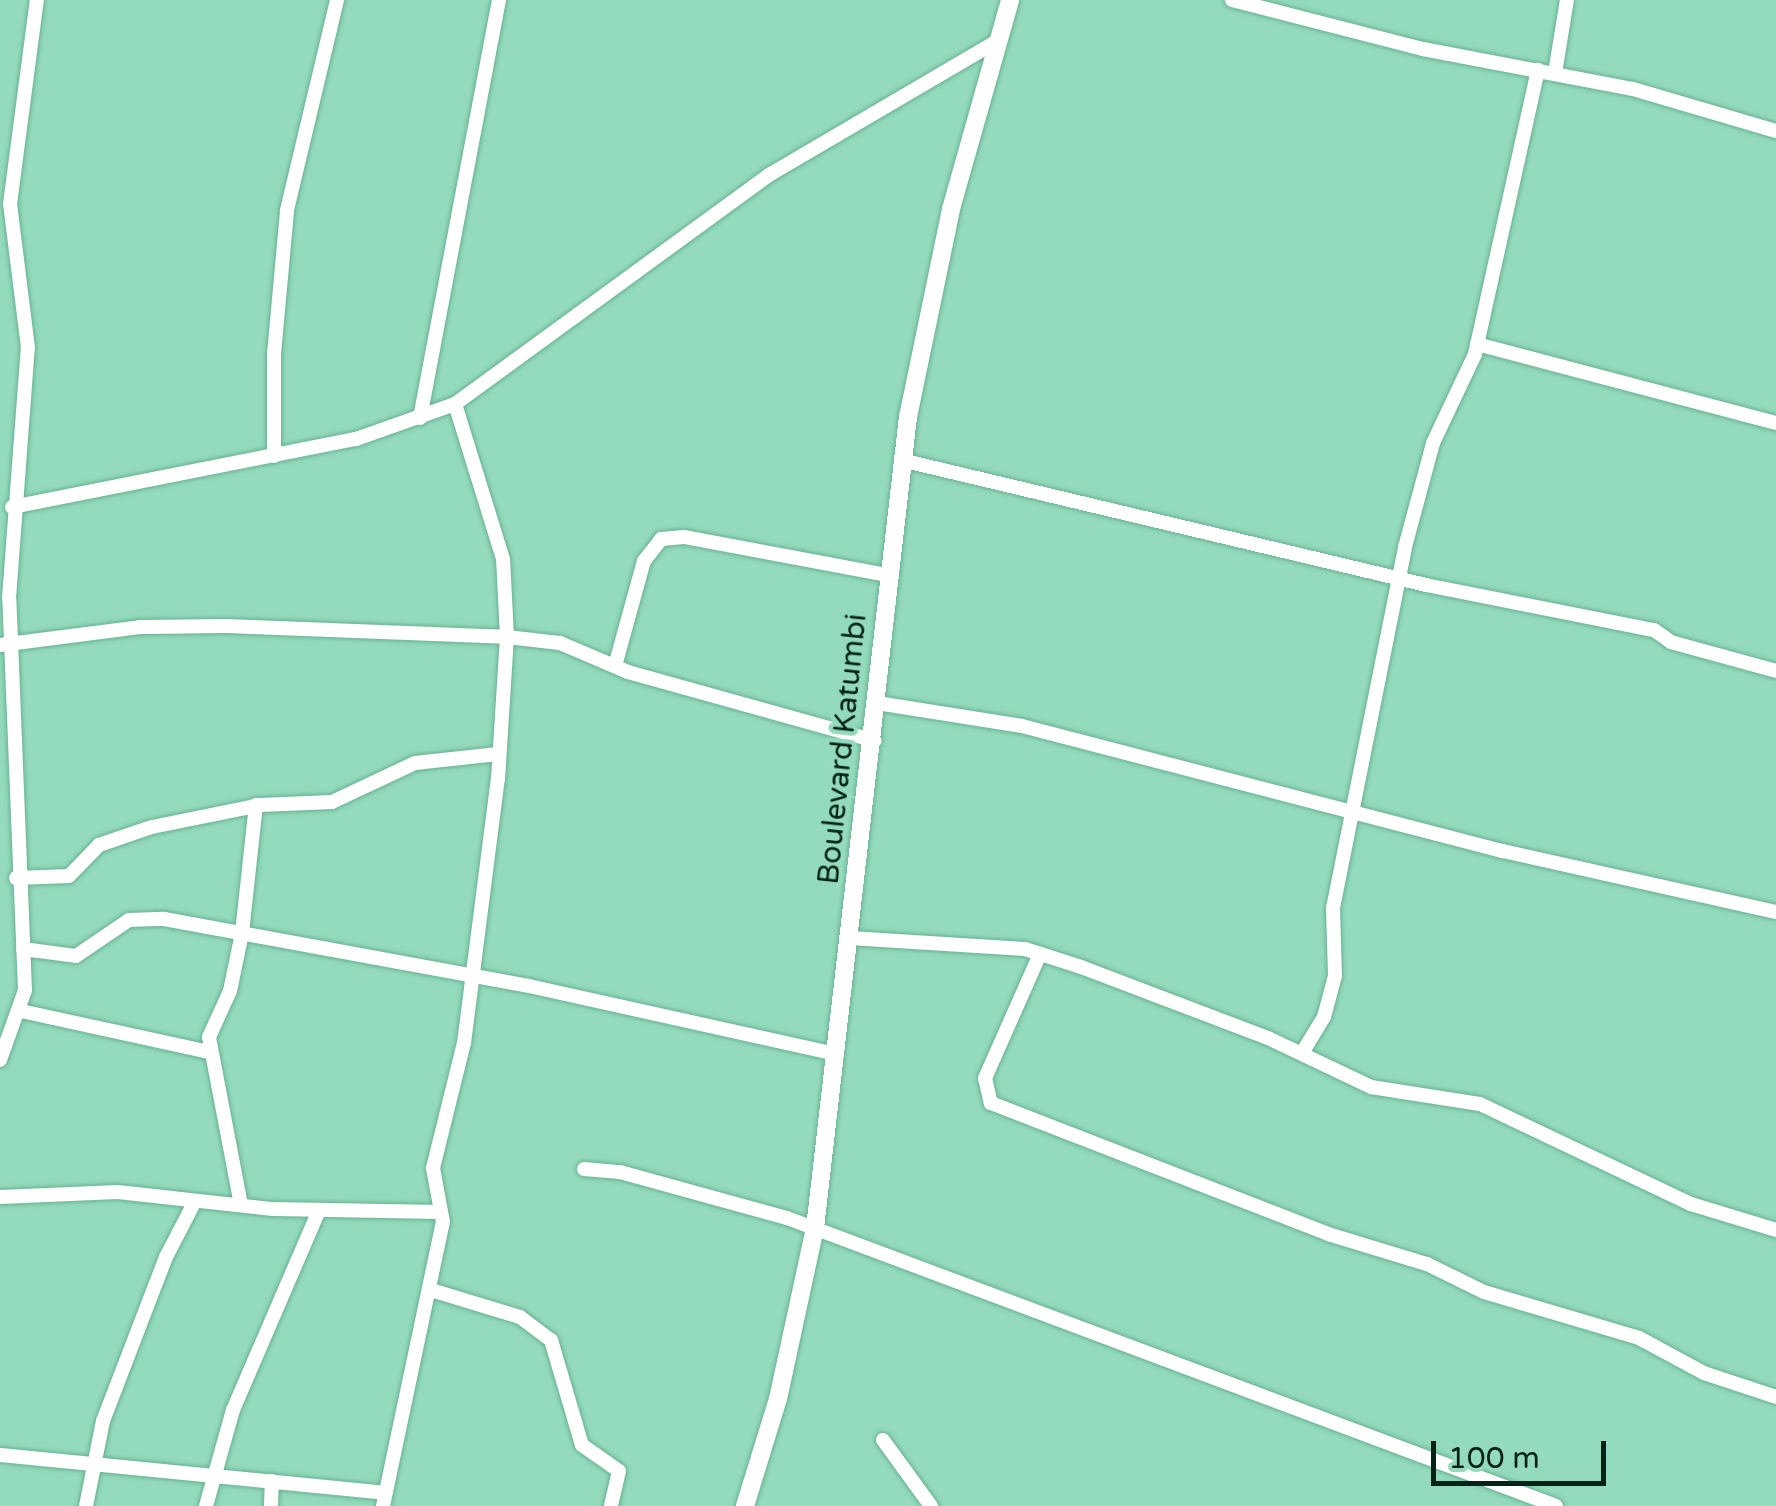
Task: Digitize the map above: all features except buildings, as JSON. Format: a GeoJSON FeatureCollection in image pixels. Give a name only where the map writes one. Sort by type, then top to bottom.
{"type":"FeatureCollection","features":[{"type":"Feature","properties":{"kind":"street"},"geometry":{"type":"LineString","coordinates":[[0,1060],[21,1011],[23,950],[16,878],[7,644],[12,507],[29,390],[10,204],[38,0]]}},
{"type":"Feature","properties":{"kind":"street"},"geometry":{"type":"LineString","coordinates":[[274,456],[274,354],[285,228],[301,132],[337,0]]}},
{"type":"Feature","properties":{"kind":"street"},"geometry":{"type":"LineString","coordinates":[[420,418],[499,0]]}},
{"type":"Feature","properties":{"kind":"street","name":"Boulevard Katumbi"},"geometry":{"type":"LineString","coordinates":[[745,1506],[778,1399],[815,1228],[874,742],[901,460],[932,293],[1010,0]]}},
{"type":"Feature","properties":{"kind":"street"},"geometry":{"type":"LineString","coordinates":[[1232,0],[1555,73],[1776,132]]}},
{"type":"Feature","properties":{"kind":"street"},"geometry":{"type":"LineString","coordinates":[[1555,73],[1566,0]]}},
{"type":"Feature","properties":{"kind":"street"},"geometry":{"type":"LineString","coordinates":[[12,507],[379,434],[456,404],[769,176],[999,40]]}},
{"type":"Feature","properties":{"kind":"street"},"geometry":{"type":"LineString","coordinates":[[1302,1053],[1331,992],[1333,908],[1433,444],[1477,344],[1538,70]]}},
{"type":"Feature","properties":{"kind":"street"},"geometry":{"type":"LineString","coordinates":[[0,168],[19,123]]}},
{"type":"Feature","properties":{"kind":"street"},"geometry":{"type":"LineString","coordinates":[[1477,344],[1776,423]]}},
{"type":"Feature","properties":{"kind":"street"},"geometry":{"type":"LineString","coordinates":[[0,1455],[272,1481],[384,1500],[431,1290],[441,1212],[433,1168],[464,1043],[468,979],[489,869],[507,636],[500,537],[456,404]]}},
{"type":"Feature","properties":{"kind":"street"},"geometry":{"type":"LineString","coordinates":[[901,460],[1402,580],[1654,630],[1671,642],[1776,671]]}},
{"type":"Feature","properties":{"kind":"street"},"geometry":{"type":"LineString","coordinates":[[615,666],[644,560],[661,539],[684,537],[887,575]]}},
{"type":"Feature","properties":{"kind":"street"},"geometry":{"type":"LineString","coordinates":[[7,644],[140,628],[226,626],[507,636],[560,642],[615,666],[874,742]]}},
{"type":"Feature","properties":{"kind":"street"},"geometry":{"type":"LineString","coordinates":[[878,703],[1040,730],[1354,812],[1776,912]]}},
{"type":"Feature","properties":{"kind":"street"},"geometry":{"type":"LineString","coordinates":[[16,878],[68,876],[99,845],[256,805],[332,802],[415,763],[498,754]]}},
{"type":"Feature","properties":{"kind":"street"},"geometry":{"type":"LineString","coordinates":[[241,1204],[210,1052],[242,933],[256,805]]}},
{"type":"Feature","properties":{"kind":"street"},"geometry":{"type":"LineString","coordinates":[[23,950],[76,956],[128,920],[149,918],[468,979],[540,988],[835,1054]]}},
{"type":"Feature","properties":{"kind":"street"},"geometry":{"type":"LineString","coordinates":[[850,938],[1040,954],[1302,1053],[1371,1087],[1480,1104],[1691,1204],[1776,1230]]}},
{"type":"Feature","properties":{"kind":"street"},"geometry":{"type":"LineString","coordinates":[[1040,954],[986,1078],[991,1103],[1328,1234],[1427,1264],[1484,1292],[1639,1338],[1704,1373],[1776,1397]]}},
{"type":"Feature","properties":{"kind":"street"},"geometry":{"type":"LineString","coordinates":[[21,1011],[210,1052]]}},
{"type":"Feature","properties":{"kind":"street"},"geometry":{"type":"LineString","coordinates":[[584,1169],[635,1176],[815,1228],[1556,1506]]}},
{"type":"Feature","properties":{"kind":"street"},"geometry":{"type":"LineString","coordinates":[[0,1197],[118,1192],[319,1210],[441,1212]]}},
{"type":"Feature","properties":{"kind":"street"},"geometry":{"type":"LineString","coordinates":[[86,1506],[90,1464],[166,1256],[195,1201]]}},
{"type":"Feature","properties":{"kind":"street"},"geometry":{"type":"LineString","coordinates":[[206,1506],[212,1475],[319,1210]]}},
{"type":"Feature","properties":{"kind":"street"},"geometry":{"type":"LineString","coordinates":[[431,1290],[520,1317],[550,1340],[582,1446],[618,1471],[611,1506]]}},
{"type":"Feature","properties":{"kind":"street"},"geometry":{"type":"LineString","coordinates":[[883,1440],[930,1506]]}},
{"type":"Feature","properties":{"kind":"street"},"geometry":{"type":"LineString","coordinates":[[271,1506],[272,1481]]}}]}
